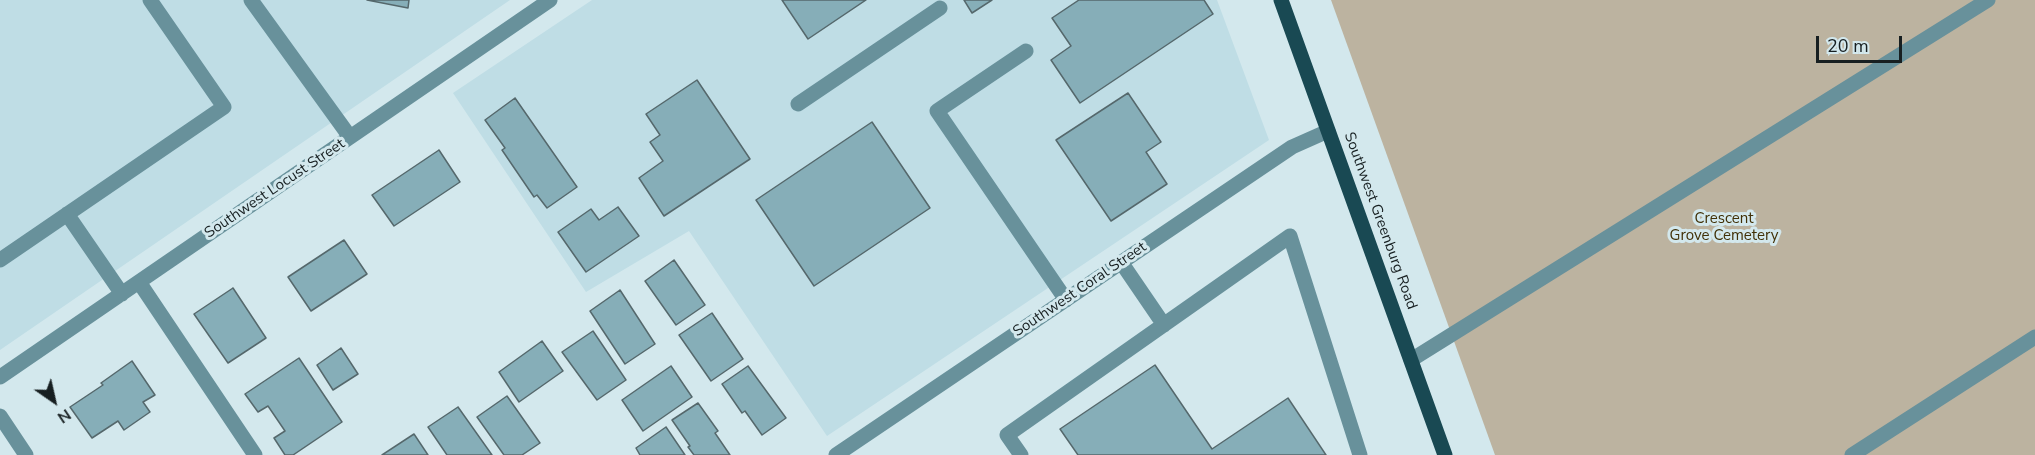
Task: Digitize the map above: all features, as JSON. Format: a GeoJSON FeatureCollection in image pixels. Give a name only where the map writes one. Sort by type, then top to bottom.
{"type":"FeatureCollection","features":[{"type":"Feature","properties":{"kind":"main road","name":"Southwest Greenburg Road"},"geometry":{"type":"LineString","coordinates":[[1283,1],[1445,455]]}},
{"type":"Feature","properties":{"kind":"street"},"geometry":{"type":"LineString","coordinates":[[0,260],[224,107],[150,0]]}},
{"type":"Feature","properties":{"kind":"street"},"geometry":{"type":"LineString","coordinates":[[251,0],[350,137]]}},
{"type":"Feature","properties":{"kind":"street","name":"Southwest Locust Street"},"geometry":{"type":"LineString","coordinates":[[0,377],[550,0]]}},
{"type":"Feature","properties":{"kind":"street"},"geometry":{"type":"LineString","coordinates":[[1411,360],[1988,0]]}},
{"type":"Feature","properties":{"kind":"street"},"geometry":{"type":"LineString","coordinates":[[798,104],[940,8]]}},
{"type":"Feature","properties":{"kind":"street"},"geometry":{"type":"LineString","coordinates":[[1026,51],[937,111],[1066,300]]}},
{"type":"Feature","properties":{"kind":"street","name":"Southwest Coral Street"},"geometry":{"type":"LineString","coordinates":[[836,455],[1292,147],[1328,131]]}},
{"type":"Feature","properties":{"kind":"street"},"geometry":{"type":"LineString","coordinates":[[67,213],[122,294]]}},
{"type":"Feature","properties":{"kind":"street"},"geometry":{"type":"LineString","coordinates":[[1021,455],[1007,435],[1290,236],[1360,455]]}},
{"type":"Feature","properties":{"kind":"street"},"geometry":{"type":"LineString","coordinates":[[1121,262],[1164,325]]}},
{"type":"Feature","properties":{"kind":"street"},"geometry":{"type":"LineString","coordinates":[[139,282],[255,455]]}},
{"type":"Feature","properties":{"kind":"street"},"geometry":{"type":"LineString","coordinates":[[1852,455],[2035,337]]}},
{"type":"Feature","properties":{"kind":"street"},"geometry":{"type":"LineString","coordinates":[[0,416],[26,455]]}},
{"type":"Feature","properties":{"kind":"shaded area"},"geometry":{"type":"Polygon","coordinates":[[[0,0],[510,0],[0,350],[0,0]]]}},
{"type":"Feature","properties":{"kind":"shaded area"},"geometry":{"type":"Polygon","coordinates":[[[592,0],[1217,0],[1269,140],[827,436],[689,231],[586,292],[453,93],[592,0]]]}},
{"type":"Feature","properties":{"kind":"green space","name":"Crescent Grove Cemetery"},"geometry":{"type":"Polygon","coordinates":[[[1331,0],[2035,0],[2035,455],[1495,455],[1331,0]]]}},
{"type":"Feature","properties":{"kind":"building"},"geometry":{"type":"Polygon","coordinates":[[[367,0],[409,0],[408,8],[367,0]]]}},
{"type":"Feature","properties":{"kind":"building"},"geometry":{"type":"Polygon","coordinates":[[[782,0],[866,0],[808,39],[782,0]]]}},
{"type":"Feature","properties":{"kind":"building"},"geometry":{"type":"Polygon","coordinates":[[[964,0],[992,0],[972,13],[964,0]]]}},
{"type":"Feature","properties":{"kind":"building"},"geometry":{"type":"Polygon","coordinates":[[[1079,0],[1204,0],[1213,14],[1080,103],[1051,60],[1071,46],[1052,18],[1079,0]]]}},
{"type":"Feature","properties":{"kind":"building"},"geometry":{"type":"Polygon","coordinates":[[[697,80],[750,159],[664,216],[639,178],[663,161],[650,142],[660,135],[646,114],[697,80]]]}},
{"type":"Feature","properties":{"kind":"building"},"geometry":{"type":"Polygon","coordinates":[[[1128,93],[1161,142],[1146,152],[1167,184],[1111,221],[1056,140],[1128,93]]]}},
{"type":"Feature","properties":{"kind":"building"},"geometry":{"type":"Polygon","coordinates":[[[515,98],[577,187],[547,208],[537,195],[534,197],[502,150],[505,148],[485,120],[515,98]]]}},
{"type":"Feature","properties":{"kind":"building"},"geometry":{"type":"Polygon","coordinates":[[[872,122],[930,208],[814,286],[756,200],[872,122]]]}},
{"type":"Feature","properties":{"kind":"building"},"geometry":{"type":"Polygon","coordinates":[[[439,150],[460,182],[394,226],[372,195],[439,150]]]}},
{"type":"Feature","properties":{"kind":"building"},"geometry":{"type":"Polygon","coordinates":[[[618,207],[639,236],[586,272],[558,232],[591,209],[599,220],[618,207]]]}},
{"type":"Feature","properties":{"kind":"building"},"geometry":{"type":"Polygon","coordinates":[[[344,240],[367,274],[311,311],[288,277],[344,240]]]}},
{"type":"Feature","properties":{"kind":"building"},"geometry":{"type":"Polygon","coordinates":[[[674,260],[705,305],[676,325],[645,281],[674,260]]]}},
{"type":"Feature","properties":{"kind":"building"},"geometry":{"type":"Polygon","coordinates":[[[233,288],[266,338],[228,363],[194,314],[233,288]]]}},
{"type":"Feature","properties":{"kind":"building"},"geometry":{"type":"Polygon","coordinates":[[[620,290],[655,344],[625,364],[590,311],[620,290]]]}},
{"type":"Feature","properties":{"kind":"building"},"geometry":{"type":"Polygon","coordinates":[[[712,313],[743,359],[711,381],[679,335],[712,313]]]}},
{"type":"Feature","properties":{"kind":"building"},"geometry":{"type":"Polygon","coordinates":[[[593,331],[626,380],[597,400],[562,352],[593,331]]]}},
{"type":"Feature","properties":{"kind":"building"},"geometry":{"type":"Polygon","coordinates":[[[542,341],[563,371],[519,402],[499,372],[542,341]]]}},
{"type":"Feature","properties":{"kind":"building"},"geometry":{"type":"Polygon","coordinates":[[[341,348],[358,374],[333,390],[317,365],[341,348]]]}},
{"type":"Feature","properties":{"kind":"building"},"geometry":{"type":"Polygon","coordinates":[[[299,358],[342,422],[293,455],[285,455],[274,438],[285,431],[268,406],[258,412],[245,394],[299,358]]]}},
{"type":"Feature","properties":{"kind":"building"},"geometry":{"type":"Polygon","coordinates":[[[132,361],[155,395],[143,402],[150,412],[124,430],[118,421],[92,438],[70,407],[103,385],[101,383],[132,361]]]}},
{"type":"Feature","properties":{"kind":"building"},"geometry":{"type":"Polygon","coordinates":[[[1155,365],[1212,449],[1288,398],[1326,455],[1078,455],[1060,429],[1155,365]]]}},
{"type":"Feature","properties":{"kind":"building"},"geometry":{"type":"Polygon","coordinates":[[[671,366],[692,397],[643,431],[622,400],[671,366]]]}},
{"type":"Feature","properties":{"kind":"building"},"geometry":{"type":"Polygon","coordinates":[[[748,366],[786,418],[762,435],[745,411],[742,413],[722,384],[748,366]]]}},
{"type":"Feature","properties":{"kind":"building"},"geometry":{"type":"Polygon","coordinates":[[[507,396],[540,443],[522,455],[504,455],[477,417],[507,396]]]}},
{"type":"Feature","properties":{"kind":"building"},"geometry":{"type":"Polygon","coordinates":[[[698,403],[718,431],[715,433],[730,455],[694,455],[688,447],[690,446],[672,420],[698,403]]]}},
{"type":"Feature","properties":{"kind":"building"},"geometry":{"type":"Polygon","coordinates":[[[458,407],[492,455],[447,455],[428,427],[458,407]]]}},
{"type":"Feature","properties":{"kind":"building"},"geometry":{"type":"Polygon","coordinates":[[[666,427],[685,455],[640,455],[636,448],[666,427]]]}},
{"type":"Feature","properties":{"kind":"building"},"geometry":{"type":"Polygon","coordinates":[[[414,434],[428,455],[382,455],[414,434]]]}}]}
